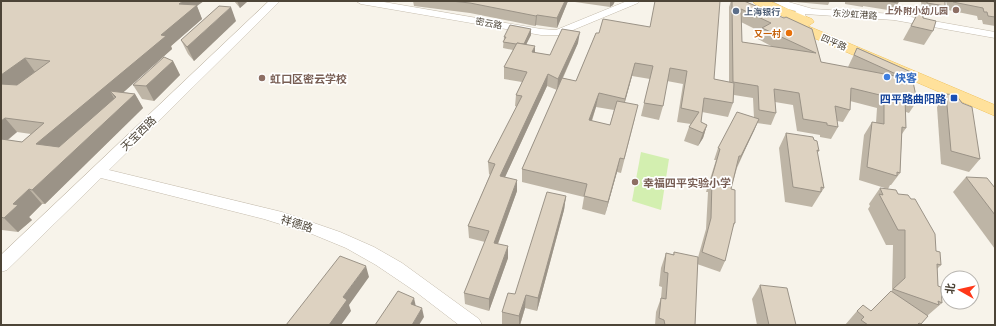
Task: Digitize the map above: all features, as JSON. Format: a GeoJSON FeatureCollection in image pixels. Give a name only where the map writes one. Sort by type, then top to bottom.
{"type":"FeatureCollection","features":[{"type":"Feature","properties":{"kind":"main road","name":"四平路"},"geometry":{"type":"LineString","coordinates":[[765,4],[806,15],[995,102]]}},
{"type":"Feature","properties":{"kind":"main road","name":"四平路"},"geometry":{"type":"LineString","coordinates":[[765,4],[995,111]]}},
{"type":"Feature","properties":{"kind":"street","name":"天宝西路"},"geometry":{"type":"LineString","coordinates":[[1,265],[275,1]]}},
{"type":"Feature","properties":{"kind":"street","name":"密云路"},"geometry":{"type":"LineString","coordinates":[[361,1],[403,4],[541,32],[557,33],[636,1]]}},
{"type":"Feature","properties":{"kind":"street","name":"东沙虹港路"},"geometry":{"type":"LineString","coordinates":[[806,15],[894,17],[995,36]]}},
{"type":"Feature","properties":{"kind":"street","name":"祥德路"},"geometry":{"type":"LineString","coordinates":[[98,172],[271,215],[303,224],[333,236],[368,252],[404,274],[440,298],[473,325]]}},
{"type":"Feature","properties":{"kind":"green space"},"geometry":{"type":"Polygon","coordinates":[[[641,152],[669,159],[661,210],[632,201],[641,152]]]}},
{"type":"Feature","properties":{"kind":"building"},"geometry":{"type":"Polygon","coordinates":[[[1,1],[183,1],[179,4],[197,5],[161,35],[166,36],[36,144],[59,147],[116,97],[110,91],[135,94],[32,190],[29,189],[13,204],[18,205],[4,218],[1,217],[1,139],[22,142],[44,123],[5,118],[1,121],[1,84],[17,85],[50,61],[25,58],[1,75],[1,1]]]}},
{"type":"Feature","properties":{"kind":"building"},"geometry":{"type":"Polygon","coordinates":[[[451,1],[565,1],[557,18],[536,16],[470,3],[451,1]]]}},
{"type":"Feature","properties":{"kind":"building"},"geometry":{"type":"Polygon","coordinates":[[[655,1],[720,1],[714,79],[734,83],[733,103],[704,98],[701,122],[707,125],[703,133],[689,127],[699,112],[681,108],[687,71],[670,68],[663,106],[644,103],[653,66],[635,63],[625,99],[599,93],[589,120],[610,125],[617,101],[638,105],[624,159],[620,158],[608,202],[584,196],[587,184],[522,169],[562,78],[576,81],[596,33],[599,33],[603,19],[650,27],[655,1]]]}},
{"type":"Feature","properties":{"kind":"building"},"geometry":{"type":"Polygon","coordinates":[[[732,1],[744,1],[812,29],[821,62],[895,76],[896,74],[854,55],[857,48],[911,72],[917,101],[905,98],[906,128],[902,127],[900,173],[897,172],[897,176],[867,167],[872,122],[884,124],[884,96],[851,88],[850,110],[835,106],[838,127],[827,125],[827,123],[803,119],[799,93],[774,89],[776,113],[759,110],[758,86],[733,82],[732,1]],[[741,9],[742,42],[816,53],[762,28],[771,23],[741,9]]]}},
{"type":"Feature","properties":{"kind":"building"},"geometry":{"type":"Polygon","coordinates":[[[886,1],[898,1],[898,3],[886,1]]]}},
{"type":"Feature","properties":{"kind":"building"},"geometry":{"type":"Polygon","coordinates":[[[927,1],[945,1],[945,6],[927,3],[927,1]]]}},
{"type":"Feature","properties":{"kind":"building"},"geometry":{"type":"Polygon","coordinates":[[[953,1],[995,2],[995,17],[988,16],[987,12],[984,12],[983,8],[953,1]]]}},
{"type":"Feature","properties":{"kind":"building"},"geometry":{"type":"Polygon","coordinates":[[[219,6],[231,7],[187,47],[181,40],[219,6]]]}},
{"type":"Feature","properties":{"kind":"building"},"geometry":{"type":"Polygon","coordinates":[[[919,11],[922,11],[923,18],[936,21],[933,31],[911,26],[919,11]]]}},
{"type":"Feature","properties":{"kind":"building"},"geometry":{"type":"Polygon","coordinates":[[[510,25],[531,29],[524,44],[503,42],[510,25]]]}},
{"type":"Feature","properties":{"kind":"building"},"geometry":{"type":"Polygon","coordinates":[[[562,29],[580,32],[558,79],[548,74],[500,176],[517,180],[494,243],[508,246],[489,299],[464,293],[489,231],[468,226],[495,164],[488,162],[522,96],[516,95],[527,72],[504,67],[517,43],[535,46],[532,52],[550,55],[562,29]]]}},
{"type":"Feature","properties":{"kind":"building"},"geometry":{"type":"Polygon","coordinates":[[[164,57],[173,61],[146,86],[133,85],[164,57]]]}},
{"type":"Feature","properties":{"kind":"building"},"geometry":{"type":"Polygon","coordinates":[[[946,94],[956,95],[962,103],[972,107],[980,159],[951,151],[946,94]]]}},
{"type":"Feature","properties":{"kind":"building"},"geometry":{"type":"Polygon","coordinates":[[[737,112],[759,119],[741,156],[739,156],[731,189],[735,190],[735,223],[725,261],[702,252],[711,218],[711,180],[720,149],[718,148],[737,112]]]}},
{"type":"Feature","properties":{"kind":"building"},"geometry":{"type":"Polygon","coordinates":[[[786,133],[813,137],[814,140],[817,141],[819,151],[817,150],[824,188],[821,187],[821,192],[793,187],[786,133]]]}},
{"type":"Feature","properties":{"kind":"building"},"geometry":{"type":"Polygon","coordinates":[[[966,177],[987,178],[995,188],[995,215],[966,177]]]}},
{"type":"Feature","properties":{"kind":"building"},"geometry":{"type":"Polygon","coordinates":[[[880,188],[896,190],[898,194],[908,195],[911,199],[915,199],[935,234],[936,251],[940,252],[941,265],[937,264],[938,286],[940,287],[940,302],[938,301],[939,305],[893,289],[905,278],[905,230],[898,230],[879,194],[883,195],[880,188]]]}},
{"type":"Feature","properties":{"kind":"building"},"geometry":{"type":"Polygon","coordinates":[[[547,192],[566,196],[538,298],[526,295],[519,316],[502,312],[508,293],[515,294],[547,192]]]}},
{"type":"Feature","properties":{"kind":"building"},"geometry":{"type":"Polygon","coordinates":[[[674,252],[698,257],[695,325],[665,325],[664,320],[659,318],[661,298],[666,299],[668,273],[664,272],[666,253],[674,255],[674,252]]]}},
{"type":"Feature","properties":{"kind":"building"},"geometry":{"type":"Polygon","coordinates":[[[340,256],[366,266],[343,297],[347,300],[329,325],[286,325],[340,256]]]}},
{"type":"Feature","properties":{"kind":"building"},"geometry":{"type":"Polygon","coordinates":[[[760,285],[787,288],[796,325],[769,325],[760,285]]]}},
{"type":"Feature","properties":{"kind":"building"},"geometry":{"type":"Polygon","coordinates":[[[398,291],[414,298],[411,304],[422,308],[412,325],[375,325],[398,291]]]}},
{"type":"Feature","properties":{"kind":"building"},"geometry":{"type":"Polygon","coordinates":[[[891,291],[928,316],[921,324],[919,323],[917,325],[868,325],[861,320],[864,317],[857,311],[863,305],[871,311],[891,291]]]}},
{"type":"Feature","properties":{"kind":"place","name":"上外附小幼儿园"},"geometry":{"type":"Point","coordinates":[956,10]}},
{"type":"Feature","properties":{"kind":"place","name":"上海银行"},"geometry":{"type":"Point","coordinates":[736,11]}},
{"type":"Feature","properties":{"kind":"place","name":"又一村"},"geometry":{"type":"Point","coordinates":[789,33]}},
{"type":"Feature","properties":{"kind":"place","name":"快客"},"geometry":{"type":"Point","coordinates":[887,77]}},
{"type":"Feature","properties":{"kind":"place","name":"虹口区密云学校"},"geometry":{"type":"Point","coordinates":[262,78]}},
{"type":"Feature","properties":{"kind":"place","name":"四平路曲阳路"},"geometry":{"type":"Point","coordinates":[954,98]}},
{"type":"Feature","properties":{"kind":"place","name":"幸福四平实验小学"},"geometry":{"type":"Point","coordinates":[635,182]}}]}
